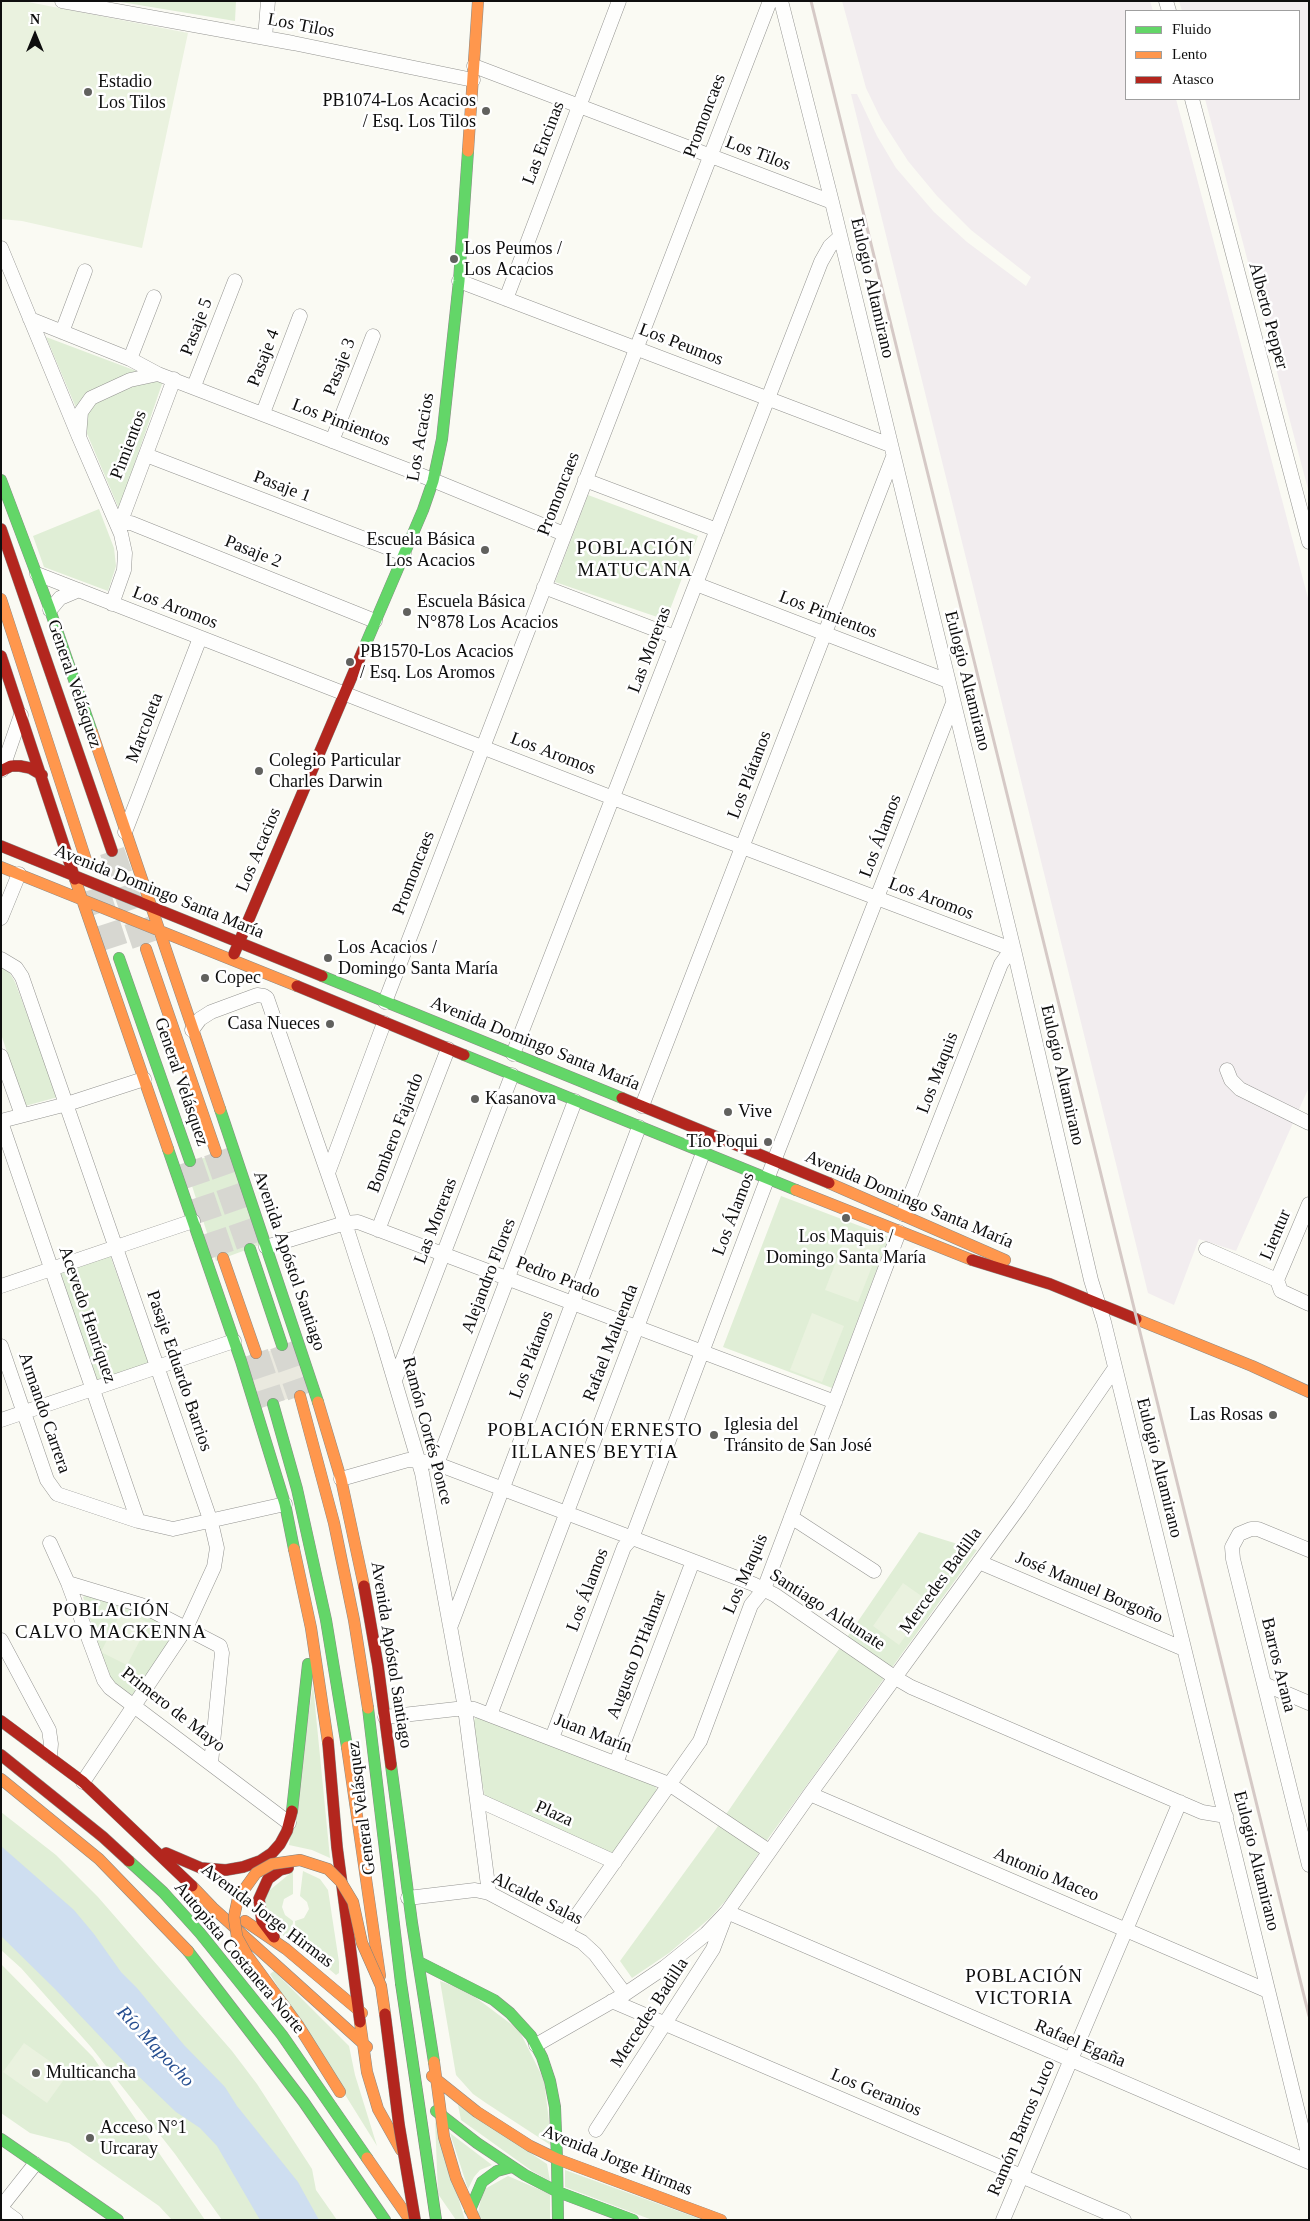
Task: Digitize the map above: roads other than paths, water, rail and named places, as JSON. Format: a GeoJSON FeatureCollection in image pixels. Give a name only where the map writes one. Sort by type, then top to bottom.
{"type":"FeatureCollection","features":[{"type":"Feature","properties":{"kind":"main road","name":"Los Acacios"},"geometry":{"type":"LineString","coordinates":[[232,959],[404,554],[433,481],[442,439],[459,281],[478,1]]}},
{"type":"Feature","properties":{"kind":"main road","name":"Avenida Apóstol Santiago"},"geometry":{"type":"LineString","coordinates":[[1,480],[50,610],[307,1365],[341,1479],[368,1608],[385,1717],[408,1898],[441,2116],[452,2166],[472,2215]]}},
{"type":"Feature","properties":{"kind":"main road","name":"General Velásquez"},"geometry":{"type":"LineString","coordinates":[[1,529],[112,851]]}},
{"type":"Feature","properties":{"kind":"main road"},"geometry":{"type":"LineString","coordinates":[[1,599],[86,860]]}},
{"type":"Feature","properties":{"kind":"main road"},"geometry":{"type":"LineString","coordinates":[[1,656],[82,900],[234,1341],[285,1504],[311,1628],[330,1759],[337,1847],[357,2008],[372,2091],[384,2123],[394,2140],[449,2220]]}},
{"type":"Feature","properties":{"kind":"main road"},"geometry":{"type":"LineString","coordinates":[[1,771],[20,766],[30,768],[42,775]]}},
{"type":"Feature","properties":{"kind":"main road","name":"Avenida Domingo Santa María"},"geometry":{"type":"LineString","coordinates":[[1,846],[903,1214],[996,1255],[1050,1284],[1252,1366],[1309,1392]]}},
{"type":"Feature","properties":{"kind":"main road","name":"Avenida Domingo Santa María"},"geometry":{"type":"LineString","coordinates":[[1,867],[201,946],[384,1023],[899,1232],[988,1266],[1050,1284]]}},
{"type":"Feature","properties":{"kind":"main road"},"geometry":{"type":"LineString","coordinates":[[174,975],[176,967],[185,954],[201,946]]}},
{"type":"Feature","properties":{"kind":"main road","name":"General Velásquez"},"geometry":{"type":"LineString","coordinates":[[146,949],[216,1152]]}},
{"type":"Feature","properties":{"kind":"main road","name":"General Velásquez"},"geometry":{"type":"LineString","coordinates":[[119,958],[190,1161]]}},
{"type":"Feature","properties":{"kind":"main road"},"geometry":{"type":"LineString","coordinates":[[250,1249],[282,1345]]}},
{"type":"Feature","properties":{"kind":"main road"},"geometry":{"type":"LineString","coordinates":[[224,1258],[256,1353]]}},
{"type":"Feature","properties":{"kind":"main road","name":"Avenida Domingo Santa María"},"geometry":{"type":"LineString","coordinates":[[1252,1366],[1309,1380]]}},
{"type":"Feature","properties":{"kind":"main road","name":"General Velásquez"},"geometry":{"type":"LineString","coordinates":[[300,1396],[334,1523],[354,1620],[368,1708],[401,1983],[436,2220]]}},
{"type":"Feature","properties":{"kind":"main road","name":"General Velásquez"},"geometry":{"type":"LineString","coordinates":[[273,1404],[297,1489],[326,1620],[348,1753],[399,2125],[415,2220]]}},
{"type":"Feature","properties":{"kind":"main road"},"geometry":{"type":"LineString","coordinates":[[151,1846],[201,1868],[235,1869],[260,1861],[272,1853],[284,1839],[289,1823],[303,1725],[311,1628]]}},
{"type":"Feature","properties":{"kind":"main road"},"geometry":{"type":"LineString","coordinates":[[1,1721],[83,1782],[180,1873]]}},
{"type":"Feature","properties":{"kind":"main road","name":"Autopista Costanera Norte"},"geometry":{"type":"LineString","coordinates":[[1,1755],[60,1800],[110,1843],[163,1892],[200,1933],[282,2035],[385,2181],[410,2220]]}},
{"type":"Feature","properties":{"kind":"main road","name":"Autopista Costanera Norte"},"geometry":{"type":"LineString","coordinates":[[1,1779],[99,1859],[188,1952],[222,1993],[303,2101],[385,2220]]}},
{"type":"Feature","properties":{"kind":"main road"},"geometry":{"type":"LineString","coordinates":[[381,1986],[362,1943],[349,1894],[335,1875],[310,1861],[291,1859],[272,1864],[256,1874],[243,1889],[236,1908],[237,1937],[247,1955],[326,2067],[385,2181]]}},
{"type":"Feature","properties":{"kind":"main road"},"geometry":{"type":"LineString","coordinates":[[286,1949],[265,1927],[259,1914],[260,1892],[274,1874],[288,1868],[298,1867],[317,1873],[332,1886],[345,1910]]}},
{"type":"Feature","properties":{"kind":"main road","name":"Avenida Jorge Hirmas"},"geometry":{"type":"LineString","coordinates":[[180,1873],[286,1949],[357,2008],[437,2080],[494,2124],[530,2146],[557,2159],[721,2220]]}},
{"type":"Feature","properties":{"kind":"main road","name":"Avenida Jorge Hirmas"},"geometry":{"type":"LineString","coordinates":[[180,1873],[213,1908],[441,2116],[512,2168],[558,2192],[633,2220]]}},
{"type":"Feature","properties":{"kind":"main road"},"geometry":{"type":"LineString","coordinates":[[419,1962],[494,2000],[518,2020],[536,2045],[547,2068],[553,2094],[558,2220]]}},
{"type":"Feature","properties":{"kind":"main road"},"geometry":{"type":"LineString","coordinates":[[1,2139],[118,2220]]}},
{"type":"Feature","properties":{"kind":"main road"},"geometry":{"type":"LineString","coordinates":[[472,2215],[474,2197],[482,2182],[498,2171],[512,2168]]}},
{"type":"Feature","properties":{"kind":"street","name":"Los Tilos"},"geometry":{"type":"LineString","coordinates":[[62,1],[265,38],[473,80]]}},
{"type":"Feature","properties":{"kind":"street"},"geometry":{"type":"LineString","coordinates":[[265,38],[268,1]]}},
{"type":"Feature","properties":{"kind":"street","name":"Las Encinas"},"geometry":{"type":"LineString","coordinates":[[506,298],[618,1]]}},
{"type":"Feature","properties":{"kind":"street","name":"Promoncaes"},"geometry":{"type":"LineString","coordinates":[[385,1002],[770,1]]}},
{"type":"Feature","properties":{"kind":"street","name":"Eulogio Altamirano"},"geometry":{"type":"LineString","coordinates":[[781,1],[832,202],[891,451],[1014,950],[1084,1250],[1115,1368],[1309,2157]]}},
{"type":"Feature","properties":{"kind":"street","name":"Los Tilos"},"geometry":{"type":"LineString","coordinates":[[474,66],[832,202]]}},
{"type":"Feature","properties":{"kind":"street","name":"Alberto Pepper"},"geometry":{"type":"LineString","coordinates":[[1192,100],[1309,542]]}},
{"type":"Feature","properties":{"kind":"street","name":"Las Moreras"},"geometry":{"type":"LineString","coordinates":[[514,1054],[821,262],[830,246],[840,237]]}},
{"type":"Feature","properties":{"kind":"street"},"geometry":{"type":"LineString","coordinates":[[1,248],[30,319]]}},
{"type":"Feature","properties":{"kind":"street"},"geometry":{"type":"LineString","coordinates":[[62,332],[85,271]]}},
{"type":"Feature","properties":{"kind":"street","name":"Pasaje 5"},"geometry":{"type":"LineString","coordinates":[[194,386],[235,281]]}},
{"type":"Feature","properties":{"kind":"street","name":"Los Peumos"},"geometry":{"type":"LineString","coordinates":[[459,281],[768,398],[891,451]]}},
{"type":"Feature","properties":{"kind":"street"},"geometry":{"type":"LineString","coordinates":[[130,359],[154,297]]}},
{"type":"Feature","properties":{"kind":"street","name":"Pasaje 4"},"geometry":{"type":"LineString","coordinates":[[263,413],[300,316]]}},
{"type":"Feature","properties":{"kind":"street","name":"Los Pimientos"},"geometry":{"type":"LineString","coordinates":[[30,319],[130,359],[158,374],[194,386],[332,440],[564,534]]}},
{"type":"Feature","properties":{"kind":"street","name":"Los Pimientos"},"geometry":{"type":"LineString","coordinates":[[30,319],[124,542],[125,562],[122,580],[112,604]]}},
{"type":"Feature","properties":{"kind":"street","name":"Pasaje 3"},"geometry":{"type":"LineString","coordinates":[[332,440],[373,336]]}},
{"type":"Feature","properties":{"kind":"street","name":"Los Pimientos"},"geometry":{"type":"LineString","coordinates":[[79,438],[81,412],[91,398],[130,380],[158,374]]}},
{"type":"Feature","properties":{"kind":"street","name":"Pimientos"},"geometry":{"type":"LineString","coordinates":[[116,522],[124,513],[174,379]]}},
{"type":"Feature","properties":{"kind":"street","name":"Los Plátanos"},"geometry":{"type":"LineString","coordinates":[[642,1106],[825,634],[891,451]]}},
{"type":"Feature","properties":{"kind":"street","name":"Pasaje 1"},"geometry":{"type":"LineString","coordinates":[[146,455],[404,554]]}},
{"type":"Feature","properties":{"kind":"street"},"geometry":{"type":"LineString","coordinates":[[585,480],[717,530]]}},
{"type":"Feature","properties":{"kind":"street","name":"Pasaje 2"},"geometry":{"type":"LineString","coordinates":[[116,522],[131,524],[375,621]]}},
{"type":"Feature","properties":{"kind":"street","name":"Los Aromos"},"geometry":{"type":"LineString","coordinates":[[37,574],[613,798],[1014,950]]}},
{"type":"Feature","properties":{"kind":"street","name":"Los Pimientos"},"geometry":{"type":"LineString","coordinates":[[696,584],[948,681]]}},
{"type":"Feature","properties":{"kind":"street"},"geometry":{"type":"LineString","coordinates":[[544,587],[675,638]]}},
{"type":"Feature","properties":{"kind":"street"},"geometry":{"type":"LineString","coordinates":[[50,610],[60,598],[79,590]]}},
{"type":"Feature","properties":{"kind":"street","name":"Marcoleta"},"geometry":{"type":"LineString","coordinates":[[125,832],[200,638]]}},
{"type":"Feature","properties":{"kind":"street","name":"Los Álamos"},"geometry":{"type":"LineString","coordinates":[[552,1738],[624,1547],[632,1538],[774,1161],[953,702]]}},
{"type":"Feature","properties":{"kind":"street"},"geometry":{"type":"LineString","coordinates":[[1,771],[21,714]]}},
{"type":"Feature","properties":{"kind":"street"},"geometry":{"type":"LineString","coordinates":[[1,918],[19,874]]}},
{"type":"Feature","properties":{"kind":"street","name":"Los Maquis"},"geometry":{"type":"LineString","coordinates":[[903,1214],[1002,964],[1006,957],[1014,950]]}},
{"type":"Feature","properties":{"kind":"street","name":"Pasaje Eduardo Barrios"},"geometry":{"type":"LineString","coordinates":[[1,959],[16,968],[22,977],[211,1522],[217,1548],[216,1562],[186,1628],[83,1782]]}},
{"type":"Feature","properties":{"kind":"street","name":"Ramón Cortés Ponce"},"geometry":{"type":"LineString","coordinates":[[192,1030],[200,1019],[211,1012],[257,995],[264,996],[268,1002],[328,1173],[395,1380],[429,1505],[465,1708],[478,1800],[488,1893]]}},
{"type":"Feature","properties":{"kind":"street"},"geometry":{"type":"LineString","coordinates":[[328,1173],[384,1023]]}},
{"type":"Feature","properties":{"kind":"street","name":"Bombero Fajardo"},"geometry":{"type":"LineString","coordinates":[[378,1230],[448,1049]]}},
{"type":"Feature","properties":{"kind":"street"},"geometry":{"type":"LineString","coordinates":[[1,1056],[22,1115]]}},
{"type":"Feature","properties":{"kind":"street"},"geometry":{"type":"LineString","coordinates":[[1227,1070],[1231,1080],[1240,1089],[1309,1123]]}},
{"type":"Feature","properties":{"kind":"street","name":"Las Moreras"},"geometry":{"type":"LineString","coordinates":[[395,1380],[512,1075]]}},
{"type":"Feature","properties":{"kind":"street"},"geometry":{"type":"LineString","coordinates":[[1,1121],[67,1104],[144,1079]]}},
{"type":"Feature","properties":{"kind":"street","name":"Alejandro Flores"},"geometry":{"type":"LineString","coordinates":[[437,1464],[575,1101]]}},
{"type":"Feature","properties":{"kind":"street","name":"Acevedo Henríquez"},"geometry":{"type":"LineString","coordinates":[[1,1121],[138,1521]]}},
{"type":"Feature","properties":{"kind":"street","name":"Los Plátanos"},"geometry":{"type":"LineString","coordinates":[[450,1626],[639,1127]]}},
{"type":"Feature","properties":{"kind":"street","name":"Rafael Maluenda"},"geometry":{"type":"LineString","coordinates":[[490,1715],[703,1153]]}},
{"type":"Feature","properties":{"kind":"street","name":"Lientur"},"geometry":{"type":"LineString","coordinates":[[1277,1280],[1309,1204]]}},
{"type":"Feature","properties":{"kind":"street"},"geometry":{"type":"LineString","coordinates":[[1,1286],[193,1221]]}},
{"type":"Feature","properties":{"kind":"street","name":"Pedro Prado"},"geometry":{"type":"LineString","coordinates":[[266,1247],[345,1223],[358,1222],[834,1402]]}},
{"type":"Feature","properties":{"kind":"street","name":"Los Maquis"},"geometry":{"type":"LineString","coordinates":[[565,1932],[700,1741],[751,1604],[764,1589],[899,1232]]}},
{"type":"Feature","properties":{"kind":"street"},"geometry":{"type":"LineString","coordinates":[[1206,1249],[1277,1280],[1281,1291],[1309,1304]]}},
{"type":"Feature","properties":{"kind":"street"},"geometry":{"type":"LineString","coordinates":[[1,1420],[234,1341]]}},
{"type":"Feature","properties":{"kind":"street","name":"Armando Carrera"},"geometry":{"type":"LineString","coordinates":[[1,1346],[47,1480],[53,1491],[62,1496],[138,1521]]}},
{"type":"Feature","properties":{"kind":"street","name":"Mercedes Badilla"},"geometry":{"type":"LineString","coordinates":[[536,2045],[625,1994],[665,1968],[706,1934],[727,1912],[894,1677],[979,1562],[1115,1368]]}},
{"type":"Feature","properties":{"kind":"street","name":"Santiago Aldunate"},"geometry":{"type":"LineString","coordinates":[[341,1479],[408,1460],[418,1460],[437,1464],[502,1488],[764,1589],[894,1677],[919,1690],[1208,1814],[1226,1816]]}},
{"type":"Feature","properties":{"kind":"street"},"geometry":{"type":"LineString","coordinates":[[138,1521],[172,1529],[211,1522],[285,1504]]}},
{"type":"Feature","properties":{"kind":"street"},"geometry":{"type":"LineString","coordinates":[[791,1517],[874,1571]]}},
{"type":"Feature","properties":{"kind":"street","name":"Barros Arana"},"geometry":{"type":"LineString","coordinates":[[1308,1859],[1233,1559],[1232,1547],[1239,1534],[1251,1529],[1258,1529],[1309,1550]]}},
{"type":"Feature","properties":{"kind":"street","name":"Primero de Mayo"},"geometry":{"type":"LineString","coordinates":[[50,1542],[68,1583],[104,1680],[110,1688],[289,1823]]}},
{"type":"Feature","properties":{"kind":"street","name":"Augusto D'Halmar"},"geometry":{"type":"LineString","coordinates":[[616,1762],[693,1561]]}},
{"type":"Feature","properties":{"kind":"street","name":"José Manuel Borgoño"},"geometry":{"type":"LineString","coordinates":[[979,1562],[1184,1649]]}},
{"type":"Feature","properties":{"kind":"street"},"geometry":{"type":"LineString","coordinates":[[68,1583],[134,1603],[218,1645],[222,1650],[210,1763]]}},
{"type":"Feature","properties":{"kind":"street"},"geometry":{"type":"LineString","coordinates":[[1,1640],[49,1730],[50,1756]]}},
{"type":"Feature","properties":{"kind":"street"},"geometry":{"type":"LineString","coordinates":[[1264,1684],[1309,1703]]}},
{"type":"Feature","properties":{"kind":"street","name":"Juan Marín"},"geometry":{"type":"LineString","coordinates":[[385,1717],[465,1708],[490,1715],[669,1784],[684,1792],[769,1851]]}},
{"type":"Feature","properties":{"kind":"street","name":"Antonio Maceo"},"geometry":{"type":"LineString","coordinates":[[810,1794],[1268,1991]]}},
{"type":"Feature","properties":{"kind":"street","name":"Plaza"},"geometry":{"type":"LineString","coordinates":[[478,1800],[615,1862]]}},
{"type":"Feature","properties":{"kind":"street","name":"Ramón Barros Luco"},"geometry":{"type":"LineString","coordinates":[[1004,2220],[1180,1802]]}},
{"type":"Feature","properties":{"kind":"street","name":"Alcalde Salas"},"geometry":{"type":"LineString","coordinates":[[408,1898],[475,1890],[488,1893],[565,1932],[589,1948],[625,1994]]}},
{"type":"Feature","properties":{"kind":"street","name":"Mercedes Badilla"},"geometry":{"type":"LineString","coordinates":[[596,2130],[713,1949],[727,1912]]}},
{"type":"Feature","properties":{"kind":"street","name":"Rafael Egaña"},"geometry":{"type":"LineString","coordinates":[[727,1912],[1309,2162]]}},
{"type":"Feature","properties":{"kind":"street","name":"Los Geranios"},"geometry":{"type":"LineString","coordinates":[[612,2001],[1124,2220]]}},
{"type":"Feature","properties":{"kind":"street"},"geometry":{"type":"LineString","coordinates":[[16,2220],[1,2208],[36,2164]]}},
{"type":"Feature","properties":{"kind":"water","name":"Río Mapocho"},"geometry":{"type":"Polygon","coordinates":[[[1,1846],[74,1910],[121,1972],[137,1988],[184,2045],[225,2087],[237,2106],[298,2182],[319,2220],[260,2220],[217,2146],[200,2128],[176,2112],[130,2068],[55,1989],[1,1936],[1,1846]]]}},
{"type":"Feature","properties":{"kind":"tunnel"},"geometry":{"type":"LineString","coordinates":[[112,851],[146,949]]}},
{"type":"Feature","properties":{"kind":"tunnel"},"geometry":{"type":"LineString","coordinates":[[96,888],[119,958]]}},
{"type":"Feature","properties":{"kind":"tunnel"},"geometry":{"type":"LineString","coordinates":[[216,1152],[250,1249]]}},
{"type":"Feature","properties":{"kind":"tunnel"},"geometry":{"type":"LineString","coordinates":[[190,1161],[223,1258]]}},
{"type":"Feature","properties":{"kind":"tunnel"},"geometry":{"type":"LineString","coordinates":[[282,1345],[300,1396]]}},
{"type":"Feature","properties":{"kind":"tunnel"},"geometry":{"type":"LineString","coordinates":[[256,1353],[273,1404]]}},
{"type":"Feature","properties":{"kind":"railway"},"geometry":{"type":"LineString","coordinates":[[811,1],[1309,2016]]}},
{"type":"Feature","properties":{"kind":"place","name":"Estadio Los Tilos"},"geometry":{"type":"Point","coordinates":[88,92]}},
{"type":"Feature","properties":{"kind":"place","name":"PB1074-Los Acacios / Esq. Los Tilos"},"geometry":{"type":"Point","coordinates":[486,111]}},
{"type":"Feature","properties":{"kind":"place","name":"Los Peumos / Los Acacios"},"geometry":{"type":"Point","coordinates":[454,259]}},
{"type":"Feature","properties":{"kind":"place","name":"Escuela Básica Los Acacios"},"geometry":{"type":"Point","coordinates":[485,550]}},
{"type":"Feature","properties":{"kind":"place","name":"Escuela Básica N°878 Los Acacios"},"geometry":{"type":"Point","coordinates":[407,612]}},
{"type":"Feature","properties":{"kind":"place","name":"PB1570-Los Acacios / Esq. Los Aromos"},"geometry":{"type":"Point","coordinates":[350,662]}},
{"type":"Feature","properties":{"kind":"place","name":"Colegio Particular Charles Darwin"},"geometry":{"type":"Point","coordinates":[259,771]}},
{"type":"Feature","properties":{"kind":"place","name":"Los Acacios / Domingo Santa María"},"geometry":{"type":"Point","coordinates":[328,958]}},
{"type":"Feature","properties":{"kind":"place","name":"Copec"},"geometry":{"type":"Point","coordinates":[205,978]}},
{"type":"Feature","properties":{"kind":"place","name":"Casa Nueces"},"geometry":{"type":"Point","coordinates":[330,1024]}},
{"type":"Feature","properties":{"kind":"place","name":"Kasanova"},"geometry":{"type":"Point","coordinates":[475,1099]}},
{"type":"Feature","properties":{"kind":"place","name":"Vive"},"geometry":{"type":"Point","coordinates":[728,1112]}},
{"type":"Feature","properties":{"kind":"place","name":"Tío Poqui"},"geometry":{"type":"Point","coordinates":[768,1142]}},
{"type":"Feature","properties":{"kind":"place","name":"Los Maquis / Domingo Santa María"},"geometry":{"type":"Point","coordinates":[846,1218]}},
{"type":"Feature","properties":{"kind":"place","name":"Las Rosas"},"geometry":{"type":"Point","coordinates":[1273,1415]}},
{"type":"Feature","properties":{"kind":"place","name":"Iglesia del Tránsito de San José"},"geometry":{"type":"Point","coordinates":[714,1435]}},
{"type":"Feature","properties":{"kind":"place","name":"Multicancha"},"geometry":{"type":"Point","coordinates":[36,2073]}},
{"type":"Feature","properties":{"kind":"place","name":"Acceso N°1 Urcaray"},"geometry":{"type":"Point","coordinates":[90,2138]}},
{"type":"Feature","properties":{"kind":"district","name":"POBLACIÓN MATUCANA"},"geometry":{"type":"Point","coordinates":[635,560]}},
{"type":"Feature","properties":{"kind":"district","name":"POBLACIÓN ERNESTO ILLANES BEYTIA"},"geometry":{"type":"Point","coordinates":[595,1442]}},
{"type":"Feature","properties":{"kind":"district","name":"POBLACIÓN CALVO MACKENNA"},"geometry":{"type":"Point","coordinates":[111,1622]}},
{"type":"Feature","properties":{"kind":"district","name":"POBLACIÓN VICTORIA"},"geometry":{"type":"Point","coordinates":[1024,1988]}}]}
